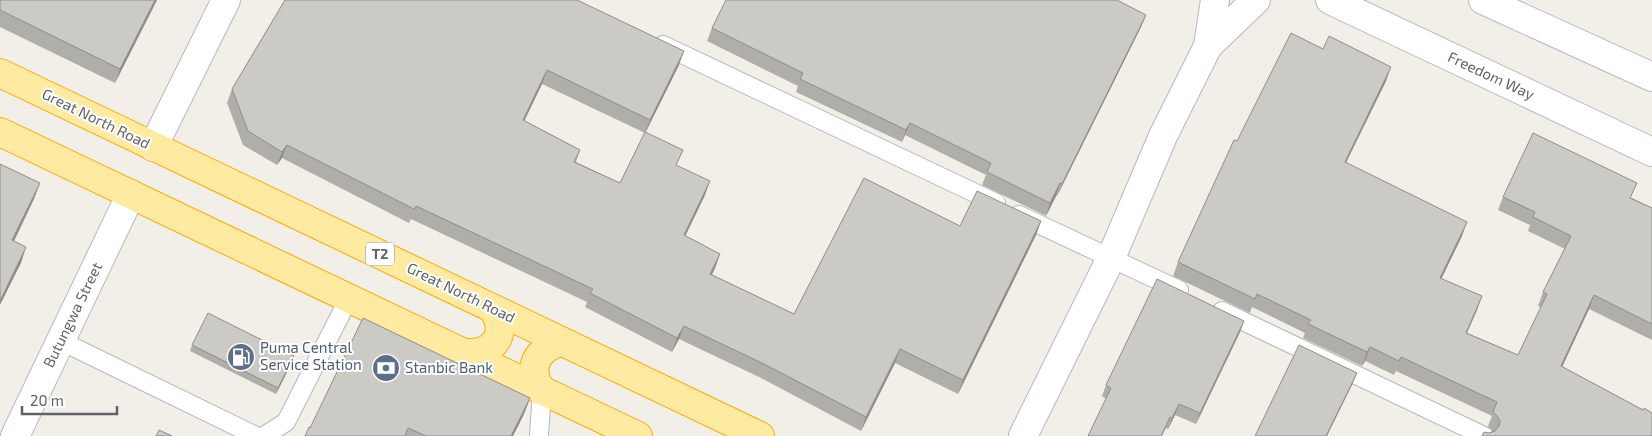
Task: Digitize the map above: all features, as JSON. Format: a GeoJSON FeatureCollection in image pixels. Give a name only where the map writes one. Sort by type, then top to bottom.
{"type":"FeatureCollection","features":[{"type":"Feature","properties":{"kind":"highway","name":"Great North Road"},"geometry":{"type":"LineString","coordinates":[[0,73],[760,436]]}},
{"type":"Feature","properties":{"kind":"highway"},"geometry":{"type":"LineString","coordinates":[[0,132],[638,436]]}},
{"type":"Feature","properties":{"kind":"highway"},"geometry":{"type":"LineString","coordinates":[[465,353],[483,352],[491,348],[496,340],[500,332],[500,323],[492,308]]}},
{"type":"Feature","properties":{"kind":"highway"},"geometry":{"type":"LineString","coordinates":[[542,391],[536,380],[534,370],[536,360],[542,350],[552,344],[562,342]]}},
{"type":"Feature","properties":{"kind":"main road"},"geometry":{"type":"LineString","coordinates":[[153,146],[226,0]]}},
{"type":"Feature","properties":{"kind":"main road"},"geometry":{"type":"LineString","coordinates":[[1023,436],[1111,258],[1164,136],[1208,46],[1216,0]]}},
{"type":"Feature","properties":{"kind":"main road"},"geometry":{"type":"LineString","coordinates":[[1208,46],[1256,0]]}},
{"type":"Feature","properties":{"kind":"main road","name":"Freedom Way"},"geometry":{"type":"LineString","coordinates":[[1330,0],[1652,152]]}},
{"type":"Feature","properties":{"kind":"main road"},"geometry":{"type":"LineString","coordinates":[[1483,0],[1652,76]]}},
{"type":"Feature","properties":{"kind":"main road","name":"Butungwa Street"},"geometry":{"type":"LineString","coordinates":[[15,436],[131,194]]}},
{"type":"Feature","properties":{"kind":"lane"},"geometry":{"type":"LineString","coordinates":[[648,38],[1191,296]]}},
{"type":"Feature","properties":{"kind":"lane"},"geometry":{"type":"LineString","coordinates":[[264,436],[286,422],[349,298]]}},
{"type":"Feature","properties":{"kind":"lane"},"geometry":{"type":"LineString","coordinates":[[1208,305],[1484,436]]}},
{"type":"Feature","properties":{"kind":"lane"},"geometry":{"type":"LineString","coordinates":[[61,341],[256,436]]}},
{"type":"Feature","properties":{"kind":"lane"},"geometry":{"type":"LineString","coordinates":[[539,436],[542,391]]}},
{"type":"Feature","properties":{"kind":"building"},"geometry":{"type":"Polygon","coordinates":[[[0,0],[155,0],[120,69],[0,10],[0,0]]]}},
{"type":"Feature","properties":{"kind":"building"},"geometry":{"type":"Polygon","coordinates":[[[285,0],[577,0],[684,51],[650,120],[547,70],[523,120],[580,150],[574,162],[620,183],[645,132],[683,150],[676,165],[710,181],[684,235],[720,254],[710,274],[794,314],[864,178],[960,226],[977,191],[1041,221],[963,380],[900,349],[866,417],[764,364],[684,326],[677,338],[590,293],[593,289],[416,206],[414,209],[287,145],[282,152],[248,131],[232,89],[285,0]]]}},
{"type":"Feature","properties":{"kind":"building"},"geometry":{"type":"Polygon","coordinates":[[[726,0],[1117,0],[1146,15],[1062,184],[1060,183],[1050,203],[987,172],[991,163],[910,123],[906,130],[800,79],[803,73],[712,28],[726,0]]]}},
{"type":"Feature","properties":{"kind":"building"},"geometry":{"type":"Polygon","coordinates":[[[1291,33],[1323,49],[1329,36],[1391,67],[1345,162],[1467,222],[1440,278],[1482,296],[1466,333],[1518,355],[1547,294],[1543,292],[1571,236],[1533,217],[1535,212],[1503,197],[1533,133],[1637,183],[1630,198],[1652,208],[1652,324],[1594,295],[1561,366],[1652,413],[1652,436],[1482,436],[1484,432],[1495,431],[1499,426],[1500,421],[1493,412],[1497,402],[1401,357],[1399,361],[1370,347],[1367,352],[1308,324],[1311,320],[1257,294],[1255,299],[1178,262],[1234,140],[1237,141],[1291,33]]]}},
{"type":"Feature","properties":{"kind":"building"},"geometry":{"type":"Polygon","coordinates":[[[0,164],[40,183],[12,240],[26,247],[0,301],[0,164]]]}},
{"type":"Feature","properties":{"kind":"building"},"geometry":{"type":"Polygon","coordinates":[[[1157,279],[1244,321],[1200,413],[1179,404],[1161,436],[1088,436],[1111,388],[1106,385],[1157,279]]]}},
{"type":"Feature","properties":{"kind":"building","name":"Puma Central Service Station"},"geometry":{"type":"Polygon","coordinates":[[[208,313],[294,356],[278,388],[192,345],[208,313]]]}},
{"type":"Feature","properties":{"kind":"building","name":"Stanbic Bank"},"geometry":{"type":"Polygon","coordinates":[[[363,318],[530,398],[511,436],[426,436],[408,428],[405,436],[305,436],[363,318]]]}},
{"type":"Feature","properties":{"kind":"building"},"geometry":{"type":"Polygon","coordinates":[[[1299,345],[1357,373],[1326,436],[1255,436],[1299,345]]]}},
{"type":"Feature","properties":{"kind":"building"},"geometry":{"type":"Polygon","coordinates":[[[159,430],[172,436],[156,436],[159,430]]]}},
{"type":"Feature","properties":{"kind":"place","name":"Puma Central Service Station"},"geometry":{"type":"Point","coordinates":[241,357]}},
{"type":"Feature","properties":{"kind":"place","name":"Stanbic Bank"},"geometry":{"type":"Point","coordinates":[386,368]}}]}
